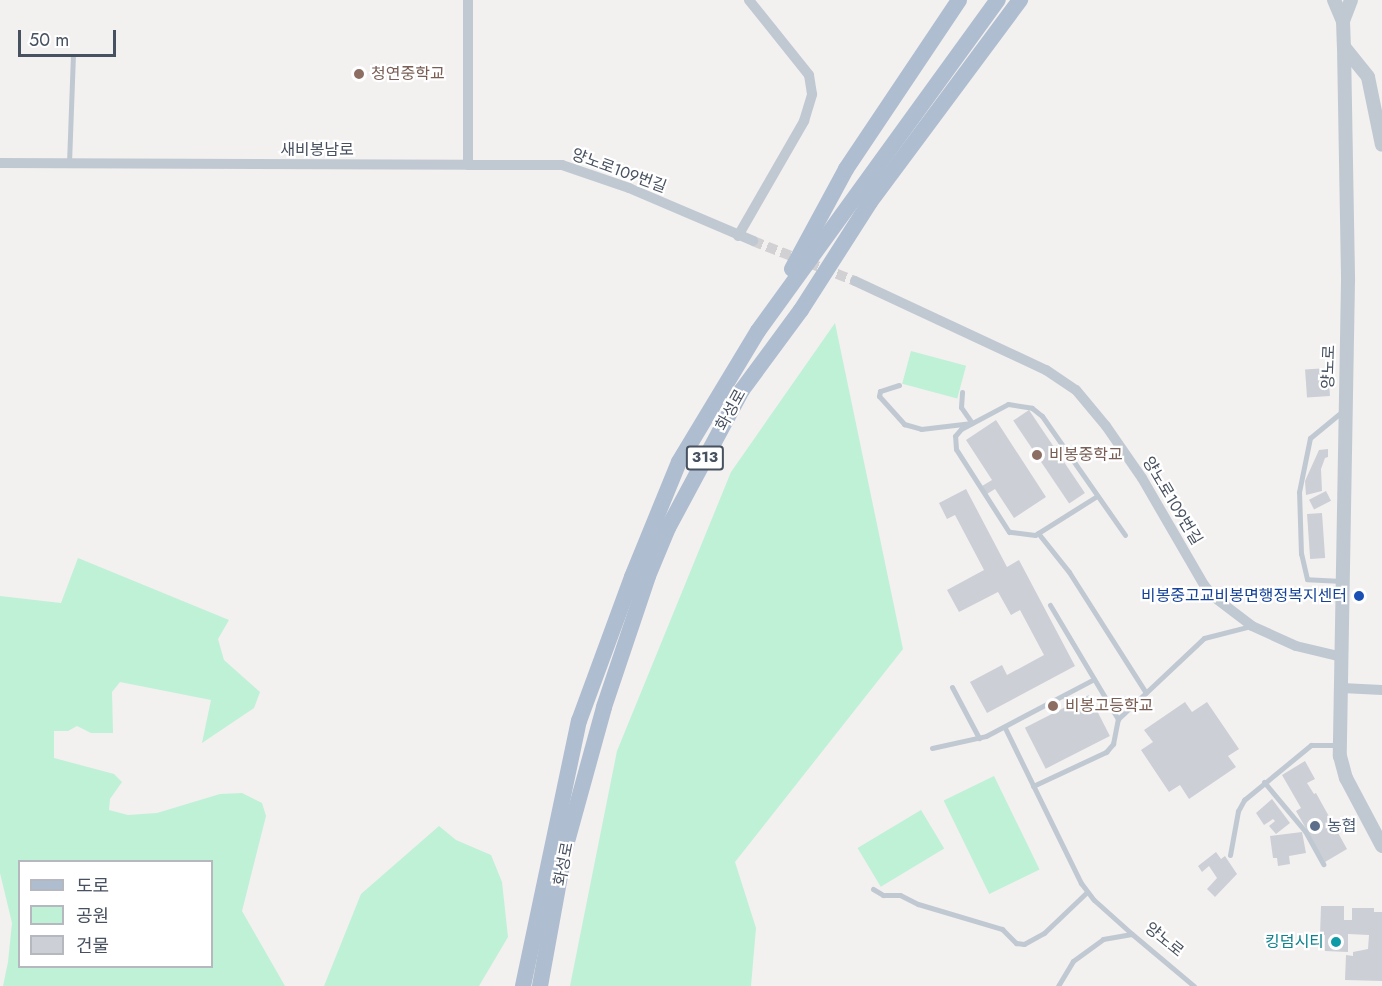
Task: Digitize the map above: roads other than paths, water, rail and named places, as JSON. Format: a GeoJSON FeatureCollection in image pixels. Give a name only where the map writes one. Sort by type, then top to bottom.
{"type":"FeatureCollection","features":[{"type":"Feature","properties":{"kind":"main road","name":"313"},"geometry":{"type":"LineString","coordinates":[[758,331],[846,169],[959,0]]}},
{"type":"Feature","properties":{"kind":"main road","name":"화성로"},"geometry":{"type":"LineString","coordinates":[[523,986],[579,721],[632,577],[679,462],[758,331],[998,0]]}},
{"type":"Feature","properties":{"kind":"main road","name":"화성로"},"geometry":{"type":"LineString","coordinates":[[540,986],[566,849],[604,707],[648,576],[669,528],[742,390],[801,310],[870,202],[1020,0]]}},
{"type":"Feature","properties":{"kind":"street"},"geometry":{"type":"LineString","coordinates":[[468,0],[468,165]]}},
{"type":"Feature","properties":{"kind":"street"},"geometry":{"type":"LineString","coordinates":[[738,236],[804,121],[812,94],[809,75],[748,0]]}},
{"type":"Feature","properties":{"kind":"street"},"geometry":{"type":"LineString","coordinates":[[1334,0],[1343,21]]}},
{"type":"Feature","properties":{"kind":"street"},"geometry":{"type":"LineString","coordinates":[[1343,21],[1351,0]]}},
{"type":"Feature","properties":{"kind":"street","name":"양노로"},"geometry":{"type":"LineString","coordinates":[[1343,21],[1348,281],[1340,745],[1343,771],[1382,846]]}},
{"type":"Feature","properties":{"kind":"street"},"geometry":{"type":"LineString","coordinates":[[1344,47],[1368,77],[1382,145]]}},
{"type":"Feature","properties":{"kind":"street","name":"새비봉남로"},"geometry":{"type":"LineString","coordinates":[[0,163],[468,165]]}},
{"type":"Feature","properties":{"kind":"street","name":"양노로109번길"},"geometry":{"type":"LineString","coordinates":[[468,165],[562,165],[629,188],[753,241]]}},
{"type":"Feature","properties":{"kind":"street","name":"양노로109번길"},"geometry":{"type":"LineString","coordinates":[[855,281],[1046,370],[1076,390],[1106,426],[1142,478],[1204,585],[1224,607],[1252,626],[1296,646],[1342,657]]}},
{"type":"Feature","properties":{"kind":"street"},"geometry":{"type":"LineString","coordinates":[[1342,688],[1382,690]]}},
{"type":"Feature","properties":{"kind":"lane"},"geometry":{"type":"LineString","coordinates":[[69,163],[73,56]]}},
{"type":"Feature","properties":{"kind":"lane"},"geometry":{"type":"LineString","coordinates":[[899,385],[884,389],[879,396],[909,426],[921,429],[972,423]]}},
{"type":"Feature","properties":{"kind":"lane"},"geometry":{"type":"LineString","coordinates":[[962,392],[961,407],[972,423]]}},
{"type":"Feature","properties":{"kind":"lane"},"geometry":{"type":"LineString","coordinates":[[1097,496],[1038,533],[1017,535],[1005,529],[956,449],[954,440],[958,432],[1008,404],[1032,408],[1042,416],[1125,535]]}},
{"type":"Feature","properties":{"kind":"lane"},"geometry":{"type":"LineString","coordinates":[[1344,581],[1307,579],[1301,554],[1299,492],[1310,438],[1345,409]]}},
{"type":"Feature","properties":{"kind":"lane"},"geometry":{"type":"LineString","coordinates":[[1038,533],[1069,572],[1146,693]]}},
{"type":"Feature","properties":{"kind":"lane"},"geometry":{"type":"LineString","coordinates":[[1050,605],[1118,719]]}},
{"type":"Feature","properties":{"kind":"lane"},"geometry":{"type":"LineString","coordinates":[[1033,786],[1106,752],[1113,744],[1118,719],[1204,638],[1252,626]]}},
{"type":"Feature","properties":{"kind":"lane"},"geometry":{"type":"LineString","coordinates":[[932,748],[979,738],[1005,728],[1094,679]]}},
{"type":"Feature","properties":{"kind":"lane"},"geometry":{"type":"LineString","coordinates":[[952,687],[979,738]]}},
{"type":"Feature","properties":{"kind":"lane"},"geometry":{"type":"LineString","coordinates":[[1005,728],[1087,892],[1132,934]]}},
{"type":"Feature","properties":{"kind":"lane"},"geometry":{"type":"LineString","coordinates":[[1230,855],[1239,808],[1264,782],[1311,745],[1340,745]]}},
{"type":"Feature","properties":{"kind":"lane"},"geometry":{"type":"LineString","coordinates":[[1264,782],[1305,831],[1323,864]]}},
{"type":"Feature","properties":{"kind":"lane"},"geometry":{"type":"LineString","coordinates":[[873,889],[883,895],[900,895],[918,904],[1002,929],[1016,943],[1023,944],[1044,933],[1087,892]]}},
{"type":"Feature","properties":{"kind":"lane","name":"양노로"},"geometry":{"type":"LineString","coordinates":[[1058,986],[1073,961],[1103,939],[1132,934],[1194,986]]}},
{"type":"Feature","properties":{"kind":"tunnel"},"geometry":{"type":"LineString","coordinates":[[753,241],[855,281]]}},
{"type":"Feature","properties":{"kind":"place","name":"청연중학교"},"geometry":{"type":"Point","coordinates":[359,74]}},
{"type":"Feature","properties":{"kind":"place","name":"비봉중학교"},"geometry":{"type":"Point","coordinates":[1037,455]}},
{"type":"Feature","properties":{"kind":"place","name":"비봉중고교비봉면행정복지센터"},"geometry":{"type":"Point","coordinates":[1359,596]}},
{"type":"Feature","properties":{"kind":"place","name":"비봉고등학교"},"geometry":{"type":"Point","coordinates":[1053,706]}},
{"type":"Feature","properties":{"kind":"place","name":"농협"},"geometry":{"type":"Point","coordinates":[1315,826]}},
{"type":"Feature","properties":{"kind":"place","name":"킹덤시티"},"geometry":{"type":"Point","coordinates":[1336,942]}}]}
